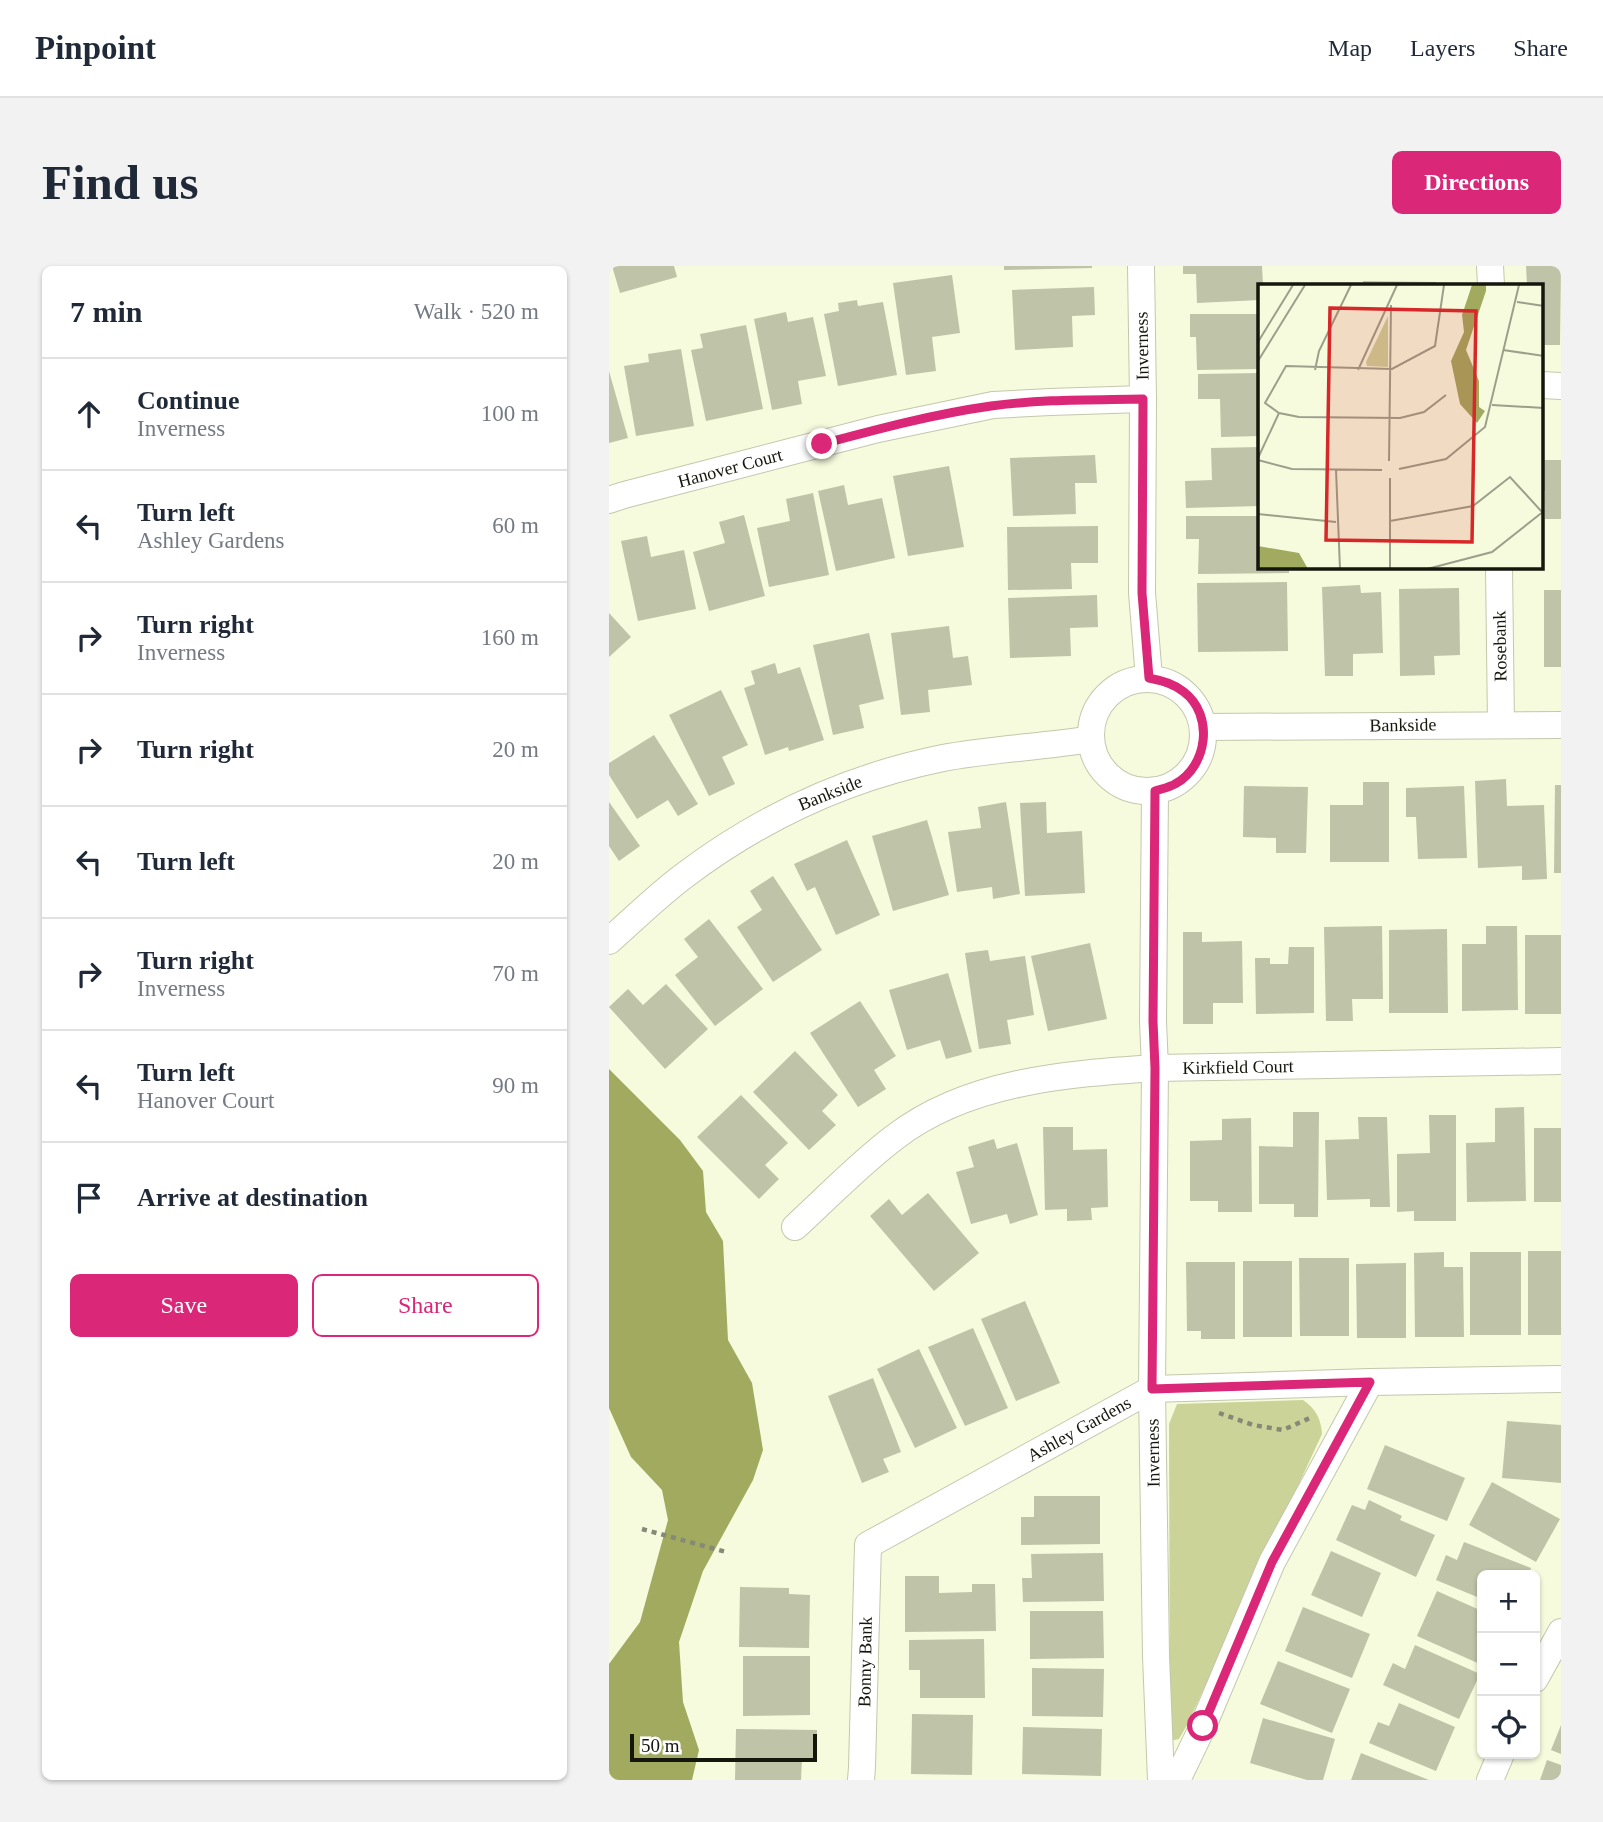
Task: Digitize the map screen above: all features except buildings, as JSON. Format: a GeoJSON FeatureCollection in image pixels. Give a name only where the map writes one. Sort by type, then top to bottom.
{"type":"FeatureCollection","features":[{"type":"Feature","properties":{"kind":"street","name":"Inverness"},"geometry":{"type":"LineString","coordinates":[[1141,266],[1142,593],[1149,678]]}},
{"type":"Feature","properties":{"kind":"street"},"geometry":{"type":"LineString","coordinates":[[1490,266],[1491,284]]}},
{"type":"Feature","properties":{"kind":"street"},"geometry":{"type":"LineString","coordinates":[[1543,385],[1561,386]]}},
{"type":"Feature","properties":{"kind":"street","name":"Hanover Court"},"geometry":{"type":"LineString","coordinates":[[609,500],[878,429],[993,405],[1143,399]]}},
{"type":"Feature","properties":{"kind":"street","name":"Rosebank"},"geometry":{"type":"LineString","coordinates":[[1499,569],[1501,725]]}},
{"type":"Feature","properties":{"kind":"street"},"geometry":{"type":"LineString","coordinates":[[1149,678],[1168,682],[1186,692],[1198,708],[1204,727],[1202,749],[1192,769],[1176,784],[1155,791],[1132,789],[1111,779],[1097,761],[1091,739],[1094,716],[1106,696],[1126,682],[1149,678]]}},
{"type":"Feature","properties":{"kind":"street","name":"Bankside"},"geometry":{"type":"LineString","coordinates":[[1204,727],[1561,725]]}},
{"type":"Feature","properties":{"kind":"street","name":"Bankside"},"geometry":{"type":"LineString","coordinates":[[609,941],[716,852],[764,823],[826,793],[905,766],[945,758],[1091,739]]}},
{"type":"Feature","properties":{"kind":"street","name":"Inverness"},"geometry":{"type":"LineString","coordinates":[[1155,791],[1152,1389],[1156,1656],[1161,1780]]}},
{"type":"Feature","properties":{"kind":"street","name":"Kirkfield Court"},"geometry":{"type":"LineString","coordinates":[[795,1227],[896,1136],[937,1111],[981,1093],[1037,1080],[1089,1072],[1155,1068],[1561,1061]]}},
{"type":"Feature","properties":{"kind":"street","name":"Ashley Gardens"},"geometry":{"type":"LineString","coordinates":[[867,1545],[1152,1389],[1561,1379]]}},
{"type":"Feature","properties":{"kind":"street"},"geometry":{"type":"LineString","coordinates":[[1177,1780],[1203,1726],[1272,1562],[1370,1382]]}},
{"type":"Feature","properties":{"kind":"street","name":"Bonny Bank"},"geometry":{"type":"LineString","coordinates":[[861,1780],[867,1545]]}},
{"type":"Feature","properties":{"kind":"street"},"geometry":{"type":"LineString","coordinates":[[1540,1670],[1561,1632]]}},
{"type":"Feature","properties":{"kind":"street"},"geometry":{"type":"LineString","coordinates":[[1490,1780],[1499,1759]]}},
{"type":"Feature","properties":{"kind":"path"},"geometry":{"type":"LineString","coordinates":[[1216,1412],[1253,1426],[1283,1430],[1312,1417]]}},
{"type":"Feature","properties":{"kind":"path"},"geometry":{"type":"LineString","coordinates":[[642,1529],[726,1552]]}},
{"type":"Feature","properties":{"kind":"shaded area"},"geometry":{"type":"Polygon","coordinates":[[[609,1069],[680,1140],[703,1171],[706,1212],[723,1241],[728,1340],[752,1383],[763,1450],[753,1480],[703,1571],[679,1642],[683,1702],[699,1750],[692,1780],[609,1780],[609,1664],[640,1622],[668,1520],[662,1490],[631,1457],[609,1408],[609,1069]]]}},
{"type":"Feature","properties":{"kind":"shaded area"},"geometry":{"type":"Polygon","coordinates":[[[1303,1400],[1317,1415],[1322,1434],[1187,1725],[1179,1739],[1170,1741],[1169,1424],[1177,1404],[1303,1400]]]}},
{"type":"Feature","properties":{"kind":"route"},"geometry":{"type":"LineString","coordinates":[[822,444],[878,429],[993,405],[1143,399],[1142,593],[1149,678],[1168,682],[1186,692],[1198,708],[1204,727],[1202,749],[1192,769],[1176,784],[1155,791],[1152,1389],[1370,1382],[1272,1562],[1203,1726]]}}]}
